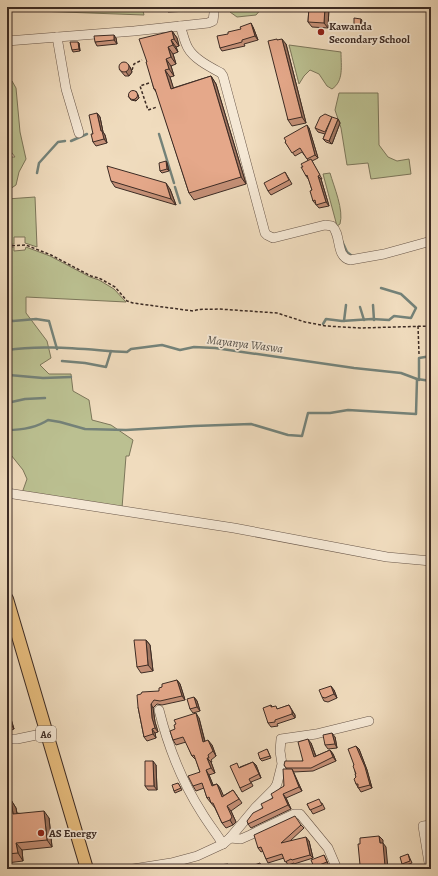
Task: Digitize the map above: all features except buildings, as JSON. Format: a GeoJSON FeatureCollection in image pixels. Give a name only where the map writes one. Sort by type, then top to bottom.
{"type":"FeatureCollection","features":[{"type":"Feature","properties":{"kind":"main road","name":"A6"},"geometry":{"type":"LineString","coordinates":[[7,599],[86,869]]}},
{"type":"Feature","properties":{"kind":"street"},"geometry":{"type":"LineString","coordinates":[[7,41],[208,23],[212,21],[214,7]]}},
{"type":"Feature","properties":{"kind":"street"},"geometry":{"type":"LineString","coordinates":[[180,26],[188,48],[194,55],[221,73],[223,76],[265,233],[267,235],[273,238],[325,225],[332,226],[337,232],[340,249],[343,255],[350,260],[384,254],[431,241]]}},
{"type":"Feature","properties":{"kind":"street"},"geometry":{"type":"LineString","coordinates":[[57,37],[66,89],[79,133]]}},
{"type":"Feature","properties":{"kind":"street"},"geometry":{"type":"LineString","coordinates":[[7,493],[234,528],[387,557],[431,560]]}},
{"type":"Feature","properties":{"kind":"street"},"geometry":{"type":"LineString","coordinates":[[159,710],[164,731],[176,762],[202,813],[226,841]]}},
{"type":"Feature","properties":{"kind":"street"},"geometry":{"type":"LineString","coordinates":[[226,841],[278,784],[282,764],[280,751],[281,739],[316,734],[369,721]]}},
{"type":"Feature","properties":{"kind":"street"},"geometry":{"type":"LineString","coordinates":[[7,739],[17,739],[46,733]]}},
{"type":"Feature","properties":{"kind":"street"},"geometry":{"type":"LineString","coordinates":[[133,869],[171,863],[197,856],[226,841],[241,839],[294,814],[300,814],[328,848],[337,869]]}},
{"type":"Feature","properties":{"kind":"street"},"geometry":{"type":"LineString","coordinates":[[430,869],[423,826],[431,825]]}},
{"type":"Feature","properties":{"kind":"path"},"geometry":{"type":"LineString","coordinates":[[132,70],[134,64],[142,60]]}},
{"type":"Feature","properties":{"kind":"path"},"geometry":{"type":"LineString","coordinates":[[149,83],[140,86],[148,110],[157,107]]}},
{"type":"Feature","properties":{"kind":"path"},"geometry":{"type":"LineString","coordinates":[[138,95],[143,94]]}},
{"type":"Feature","properties":{"kind":"path"},"geometry":{"type":"LineString","coordinates":[[7,246],[26,245],[50,255],[115,287],[127,301],[133,303],[193,311],[200,308],[211,310],[219,309],[277,313],[305,322],[326,326],[360,328],[431,326]]}},
{"type":"Feature","properties":{"kind":"path"},"geometry":{"type":"LineString","coordinates":[[418,326],[418,354]]}},
{"type":"Feature","properties":{"kind":"green space"},"geometry":{"type":"Polygon","coordinates":[[[36,7],[142,7],[144,15],[36,11],[36,7]]]}},
{"type":"Feature","properties":{"kind":"green space"},"geometry":{"type":"Polygon","coordinates":[[[232,7],[263,7],[256,15],[237,17],[230,12],[232,7]]]}},
{"type":"Feature","properties":{"kind":"green space"},"geometry":{"type":"Polygon","coordinates":[[[289,45],[341,52],[341,73],[336,86],[332,89],[327,86],[319,74],[310,70],[299,84],[289,45]]]}},
{"type":"Feature","properties":{"kind":"green space"},"geometry":{"type":"Polygon","coordinates":[[[7,80],[12,81],[16,88],[20,132],[26,159],[19,172],[16,185],[10,189],[7,186],[7,157],[15,157],[7,145],[7,80]]]}},
{"type":"Feature","properties":{"kind":"green space"},"geometry":{"type":"Polygon","coordinates":[[[339,93],[378,93],[379,145],[388,157],[397,161],[409,159],[411,174],[371,179],[368,163],[347,165],[341,128],[335,110],[339,93]]]}},
{"type":"Feature","properties":{"kind":"green space"},"geometry":{"type":"Polygon","coordinates":[[[330,173],[341,212],[340,224],[337,226],[323,174],[330,173]]]}},
{"type":"Feature","properties":{"kind":"green space"},"geometry":{"type":"Polygon","coordinates":[[[35,197],[37,247],[25,243],[25,237],[14,237],[14,244],[7,245],[7,199],[35,197]]]}},
{"type":"Feature","properties":{"kind":"green space"},"geometry":{"type":"Polygon","coordinates":[[[14,247],[14,251],[25,250],[26,247],[50,256],[90,277],[99,280],[114,289],[126,302],[26,297],[26,313],[47,341],[51,358],[40,365],[49,374],[71,374],[73,391],[89,400],[92,420],[111,425],[133,440],[129,456],[126,456],[122,508],[22,493],[27,479],[23,470],[7,450],[7,248],[14,247]]]}},
{"type":"Feature","properties":{"kind":"waterway"},"geometry":{"type":"LineString","coordinates":[[71,141],[87,134]]}},
{"type":"Feature","properties":{"kind":"waterway"},"geometry":{"type":"LineString","coordinates":[[159,134],[174,183]]}},
{"type":"Feature","properties":{"kind":"waterway"},"geometry":{"type":"LineString","coordinates":[[37,173],[39,163],[58,142],[65,141]]}},
{"type":"Feature","properties":{"kind":"waterway"},"geometry":{"type":"LineString","coordinates":[[175,187],[180,203]]}},
{"type":"Feature","properties":{"kind":"waterway"},"geometry":{"type":"LineString","coordinates":[[342,241],[347,252],[352,256]]}},
{"type":"Feature","properties":{"kind":"waterway"},"geometry":{"type":"LineString","coordinates":[[323,324],[326,319],[342,321],[372,319],[389,320],[394,316],[411,318],[416,308],[401,294],[381,288]]}},
{"type":"Feature","properties":{"kind":"waterway"},"geometry":{"type":"LineString","coordinates":[[344,321],[346,305]]}},
{"type":"Feature","properties":{"kind":"waterway"},"geometry":{"type":"LineString","coordinates":[[373,305],[374,320]]}},
{"type":"Feature","properties":{"kind":"waterway"},"geometry":{"type":"LineString","coordinates":[[360,307],[364,320]]}},
{"type":"Feature","properties":{"kind":"waterway","name":"Mayanya Waswa"},"geometry":{"type":"LineString","coordinates":[[7,319],[13,321],[36,319],[49,321],[57,349]]}},
{"type":"Feature","properties":{"kind":"waterway","name":"Mayanya Waswa"},"geometry":{"type":"LineString","coordinates":[[7,350],[52,347],[127,352],[131,349],[162,345],[180,350],[194,347],[215,348],[354,368],[401,373],[417,379],[431,381]]}},
{"type":"Feature","properties":{"kind":"waterway"},"geometry":{"type":"LineString","coordinates":[[62,361],[106,367],[111,351]]}},
{"type":"Feature","properties":{"kind":"waterway"},"geometry":{"type":"LineString","coordinates":[[419,380],[419,358],[431,356]]}},
{"type":"Feature","properties":{"kind":"waterway"},"geometry":{"type":"LineString","coordinates":[[7,376],[43,378],[71,377]]}},
{"type":"Feature","properties":{"kind":"waterway"},"geometry":{"type":"LineString","coordinates":[[7,430],[28,428],[48,420],[85,429],[126,430],[251,424],[288,435],[302,436],[308,413],[330,413],[348,410],[416,414],[417,379]]}},
{"type":"Feature","properties":{"kind":"waterway"},"geometry":{"type":"LineString","coordinates":[[7,403],[25,399],[45,398]]}},
{"type":"Feature","properties":{"kind":"place","name":"Kawanda Secondary School"},"geometry":{"type":"Point","coordinates":[321,32]}},
{"type":"Feature","properties":{"kind":"place","name":"AS Energy"},"geometry":{"type":"Point","coordinates":[41,833]}}]}
